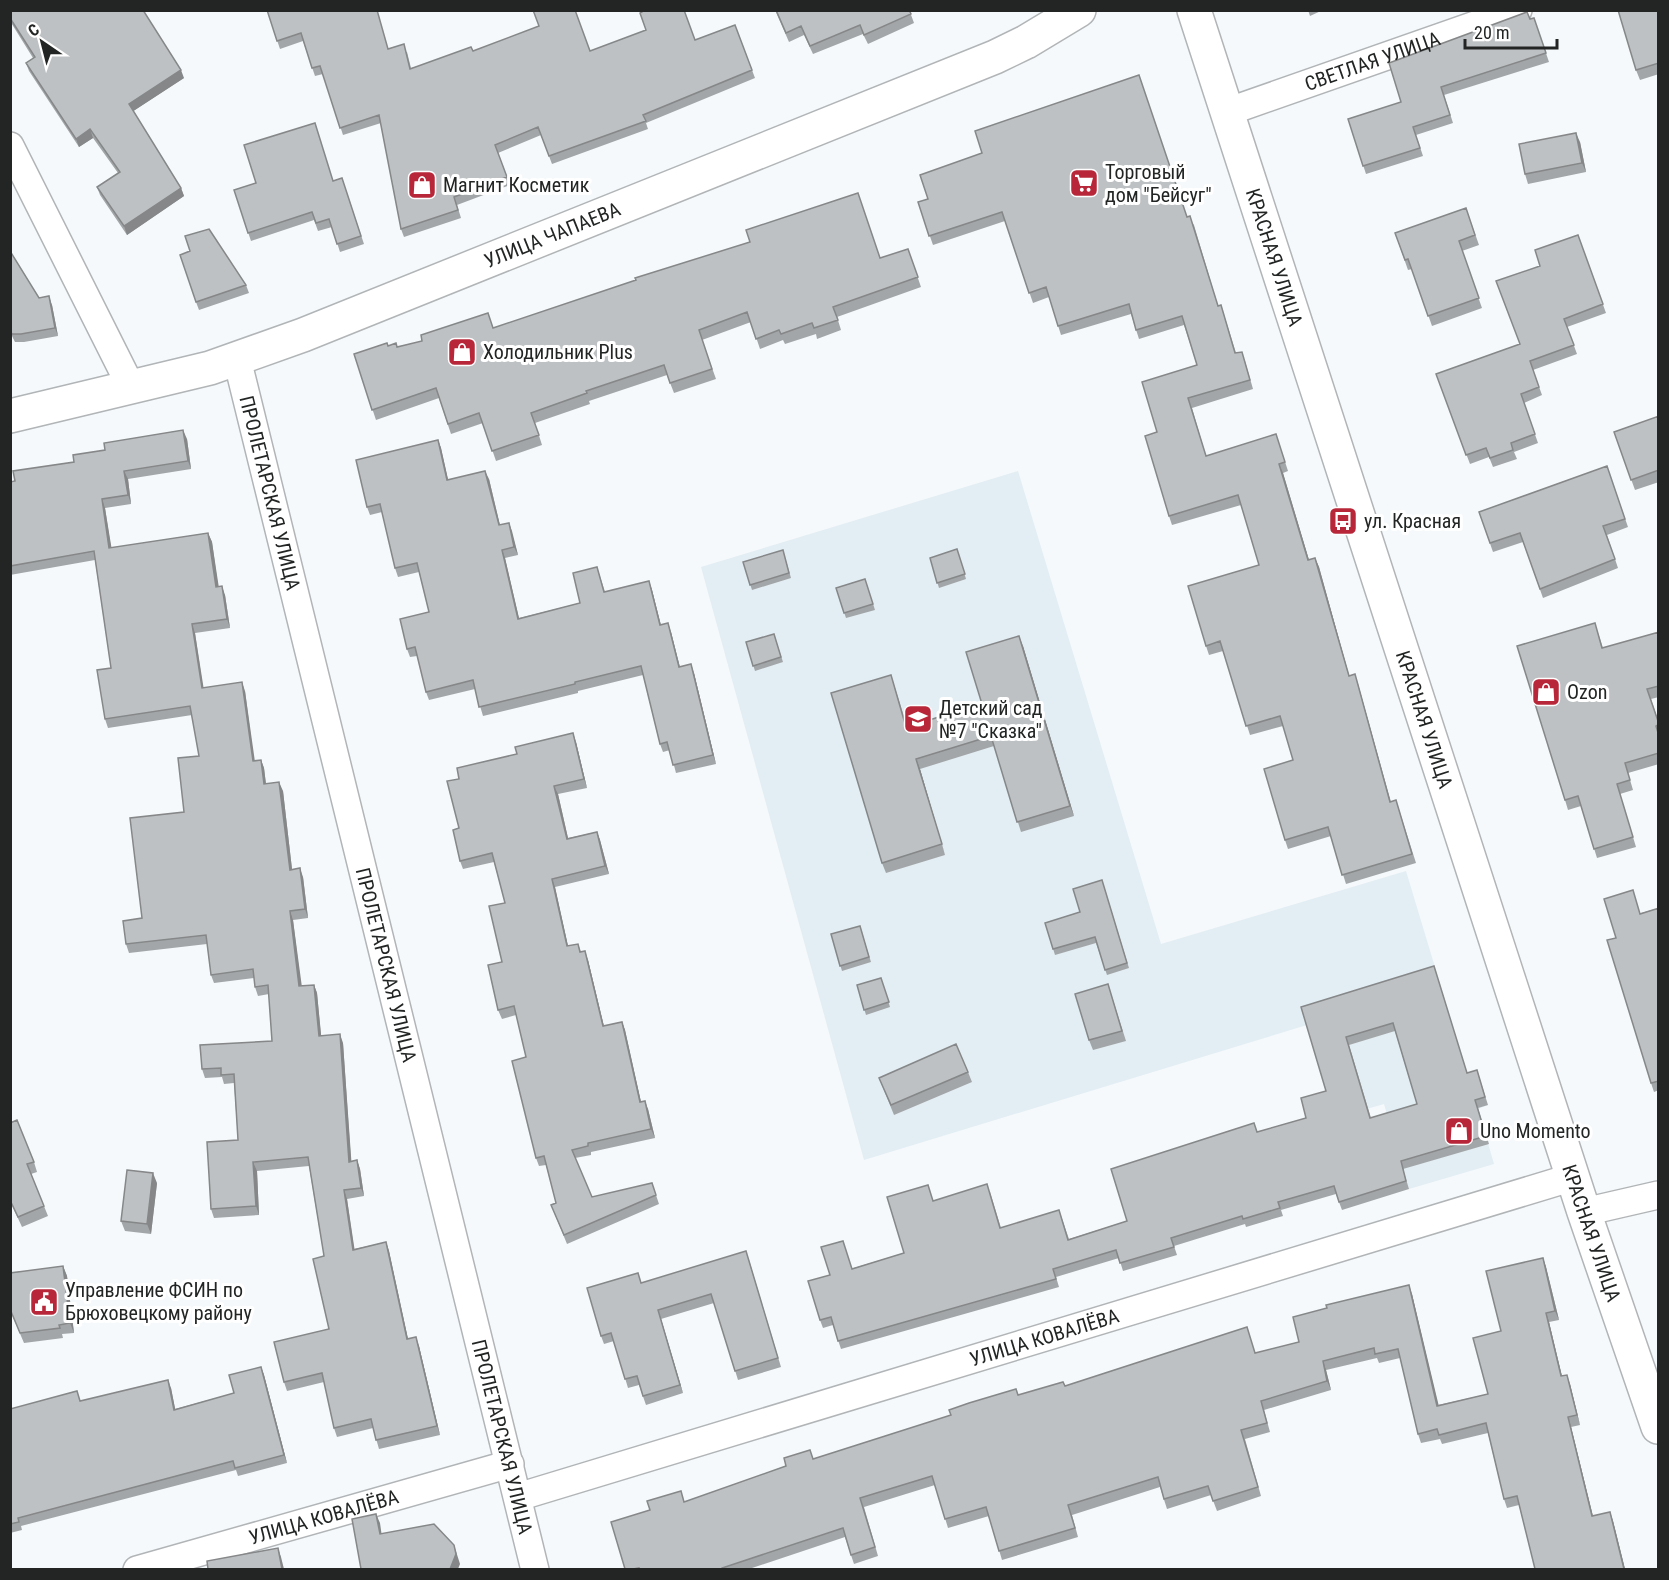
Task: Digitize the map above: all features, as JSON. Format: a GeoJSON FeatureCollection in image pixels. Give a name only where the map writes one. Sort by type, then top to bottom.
{"type":"FeatureCollection","features":[{"type":"Feature","properties":{"kind":"street","name":"УЛИЦА ЧАПАЕВА"},"geometry":{"type":"LineString","coordinates":[[10,416],[237,359],[303,335],[995,57],[1026,42],[1079,10]]}},
{"type":"Feature","properties":{"kind":"street","name":"КРАСНАЯ УЛИЦА"},"geometry":{"type":"LineString","coordinates":[[1194,10],[1584,1212],[1659,1427]]}},
{"type":"Feature","properties":{"kind":"street","name":"СВЕТЛАЯ УЛИЦА"},"geometry":{"type":"LineString","coordinates":[[1227,112],[1518,10]]}},
{"type":"Feature","properties":{"kind":"street"},"geometry":{"type":"LineString","coordinates":[[10,146],[131,387]]}},
{"type":"Feature","properties":{"kind":"street","name":"ПРОЛЕТАРСКАЯ УЛИЦА"},"geometry":{"type":"LineString","coordinates":[[237,359],[535,1569]]}},
{"type":"Feature","properties":{"kind":"street","name":"УЛИЦА КОВАЛЁВА"},"geometry":{"type":"LineString","coordinates":[[518,1497],[1573,1177]]}},
{"type":"Feature","properties":{"kind":"street"},"geometry":{"type":"LineString","coordinates":[[1584,1212],[1659,1195]]}},
{"type":"Feature","properties":{"kind":"street","name":"УЛИЦА КОВАЛЁВА"},"geometry":{"type":"LineString","coordinates":[[137,1569],[510,1464]]}},
{"type":"Feature","properties":{"kind":"shaded area","name":"Детский сад №7 \"Сказка\""},"geometry":{"type":"Polygon","coordinates":[[[1018,471],[1161,944],[1406,871],[1469,1080],[1488,1105],[1478,1109],[1494,1164],[1409,1189],[1384,1104],[1335,1118],[1307,1025],[864,1160],[701,567],[1018,471]]]}},
{"type":"Feature","properties":{"kind":"building"},"geometry":{"type":"Polygon","coordinates":[[[10,10],[143,10],[181,70],[129,104],[181,188],[124,226],[97,187],[120,172],[90,129],[76,139],[26,63],[35,57],[10,18],[10,10]]]}},
{"type":"Feature","properties":{"kind":"building"},"geometry":{"type":"Polygon","coordinates":[[[267,10],[377,10],[388,49],[404,44],[410,69],[471,47],[473,51],[539,26],[533,10],[575,10],[590,51],[646,30],[640,13],[645,10],[684,10],[695,40],[735,25],[752,70],[643,115],[646,121],[549,156],[538,127],[495,145],[507,177],[454,197],[458,210],[401,229],[379,115],[340,128],[320,66],[312,68],[301,33],[277,41],[267,10]]]}},
{"type":"Feature","properties":{"kind":"building"},"geometry":{"type":"Polygon","coordinates":[[[776,10],[909,10],[911,14],[864,35],[860,25],[810,46],[801,26],[786,33],[776,10]]]}},
{"type":"Feature","properties":{"kind":"building"},"geometry":{"type":"Polygon","coordinates":[[[1618,10],[1659,10],[1659,63],[1636,70],[1618,10]]]}},
{"type":"Feature","properties":{"kind":"building"},"geometry":{"type":"Polygon","coordinates":[[[1527,12],[1530,19],[1534,18],[1546,53],[1441,87],[1450,115],[1413,127],[1420,148],[1363,166],[1348,119],[1401,102],[1389,63],[1527,12]]]}},
{"type":"Feature","properties":{"kind":"building"},"geometry":{"type":"Polygon","coordinates":[[[1139,75],[1187,217],[1190,216],[1218,306],[1221,305],[1235,353],[1242,352],[1250,380],[1188,398],[1206,456],[1276,434],[1285,462],[1279,464],[1308,560],[1315,558],[1349,676],[1355,674],[1390,802],[1396,800],[1412,854],[1342,875],[1328,827],[1285,840],[1264,769],[1293,760],[1280,716],[1246,726],[1220,641],[1206,646],[1188,586],[1259,565],[1238,495],[1169,516],[1145,436],[1157,432],[1142,382],[1197,365],[1182,316],[1136,330],[1129,304],[1058,326],[1046,287],[1029,293],[1002,212],[929,236],[918,202],[928,199],[920,175],[982,153],[975,131],[1139,75]]]}},
{"type":"Feature","properties":{"kind":"building"},"geometry":{"type":"Polygon","coordinates":[[[315,123],[333,181],[342,178],[361,236],[337,244],[329,219],[316,223],[312,212],[248,233],[234,190],[256,183],[244,145],[315,123]]]}},
{"type":"Feature","properties":{"kind":"building"},"geometry":{"type":"Polygon","coordinates":[[[1576,133],[1582,163],[1525,174],[1519,144],[1576,133]]]}},
{"type":"Feature","properties":{"kind":"building"},"geometry":{"type":"Polygon","coordinates":[[[858,193],[880,258],[908,249],[918,277],[833,307],[838,320],[814,328],[812,323],[781,334],[779,330],[756,339],[747,312],[699,330],[712,369],[670,383],[664,365],[586,391],[587,393],[531,413],[539,435],[492,451],[479,413],[448,424],[436,388],[372,410],[354,354],[387,343],[388,346],[396,343],[397,347],[422,341],[421,335],[488,313],[493,328],[636,280],[635,278],[750,242],[746,230],[858,193]]]}},
{"type":"Feature","properties":{"kind":"building"},"geometry":{"type":"Polygon","coordinates":[[[1466,208],[1475,235],[1459,241],[1479,298],[1428,316],[1408,259],[1405,260],[1395,233],[1466,208]]]}},
{"type":"Feature","properties":{"kind":"building"},"geometry":{"type":"Polygon","coordinates":[[[209,229],[246,285],[196,302],[180,255],[190,251],[185,236],[209,229]]]}},
{"type":"Feature","properties":{"kind":"building"},"geometry":{"type":"Polygon","coordinates":[[[1578,235],[1603,304],[1564,319],[1574,345],[1530,361],[1539,387],[1521,394],[1535,434],[1511,443],[1513,450],[1490,458],[1486,448],[1466,455],[1436,374],[1520,344],[1496,281],[1540,266],[1535,250],[1578,235]]]}},
{"type":"Feature","properties":{"kind":"building"},"geometry":{"type":"Polygon","coordinates":[[[10,251],[39,298],[49,296],[55,328],[12,334],[10,330],[10,251]]]}},
{"type":"Feature","properties":{"kind":"building"},"geometry":{"type":"Polygon","coordinates":[[[1659,416],[1659,470],[1631,480],[1614,432],[1659,416]]]}},
{"type":"Feature","properties":{"kind":"building"},"geometry":{"type":"Polygon","coordinates":[[[183,430],[188,461],[124,471],[128,495],[102,499],[109,548],[208,533],[216,587],[222,586],[227,619],[192,624],[202,688],[242,682],[253,761],[261,760],[264,784],[279,782],[290,870],[300,868],[305,909],[290,911],[299,986],[314,985],[319,1036],[340,1034],[349,1162],[357,1160],[361,1188],[344,1190],[353,1250],[386,1242],[407,1339],[416,1337],[437,1426],[376,1440],[371,1419],[334,1428],[322,1373],[284,1382],[274,1342],[329,1329],[313,1259],[324,1256],[308,1157],[253,1162],[256,1206],[211,1209],[207,1142],[238,1140],[234,1074],[221,1075],[221,1068],[202,1069],[200,1045],[272,1041],[268,985],[255,987],[253,969],[211,975],[206,935],[126,944],[123,921],[142,918],[130,818],[184,812],[178,758],[199,756],[190,706],[105,719],[97,670],[111,668],[94,551],[10,566],[10,482],[15,481],[13,471],[74,462],[73,455],[105,450],[104,443],[183,430]]]}},
{"type":"Feature","properties":{"kind":"building"},"geometry":{"type":"Polygon","coordinates":[[[438,440],[447,480],[485,471],[499,525],[509,523],[514,547],[502,550],[518,619],[580,603],[573,573],[597,567],[604,592],[649,581],[660,625],[668,623],[679,667],[691,664],[713,755],[673,765],[667,742],[660,744],[641,666],[479,707],[473,680],[426,692],[415,647],[407,649],[400,619],[429,612],[417,563],[395,568],[380,504],[367,507],[356,460],[438,440]]]}},
{"type":"Feature","properties":{"kind":"building"},"geometry":{"type":"Polygon","coordinates":[[[1607,466],[1625,519],[1603,526],[1615,559],[1540,589],[1520,533],[1490,543],[1479,512],[1607,466]]]}},
{"type":"Feature","properties":{"kind":"building"},"geometry":{"type":"Polygon","coordinates":[[[957,549],[965,574],[937,583],[930,558],[957,549]]]}},
{"type":"Feature","properties":{"kind":"building"},"geometry":{"type":"Polygon","coordinates":[[[783,550],[789,573],[750,585],[743,562],[783,550]]]}},
{"type":"Feature","properties":{"kind":"building"},"geometry":{"type":"Polygon","coordinates":[[[865,579],[873,604],[844,613],[836,588],[865,579]]]}},
{"type":"Feature","properties":{"kind":"building"},"geometry":{"type":"Polygon","coordinates":[[[1595,623],[1602,648],[1659,632],[1659,686],[1647,689],[1659,724],[1656,726],[1659,736],[1659,753],[1625,763],[1630,780],[1617,784],[1633,837],[1594,849],[1578,796],[1565,800],[1517,646],[1595,623]]]}},
{"type":"Feature","properties":{"kind":"building"},"geometry":{"type":"Polygon","coordinates":[[[774,634],[781,657],[753,666],[746,642],[774,634]]]}},
{"type":"Feature","properties":{"kind":"building"},"geometry":{"type":"Polygon","coordinates":[[[1019,636],[1070,806],[1017,822],[991,736],[916,759],[942,844],[882,863],[831,693],[891,675],[906,727],[982,704],[966,652],[1019,636]]]}},
{"type":"Feature","properties":{"kind":"building"},"geometry":{"type":"Polygon","coordinates":[[[573,733],[584,779],[554,786],[567,839],[597,832],[605,866],[552,879],[567,946],[578,944],[580,952],[585,951],[603,1026],[622,1022],[640,1102],[645,1101],[651,1129],[588,1143],[588,1146],[572,1150],[592,1197],[652,1183],[656,1195],[564,1235],[551,1205],[556,1203],[544,1156],[536,1158],[512,1061],[526,1057],[514,1006],[498,1010],[488,965],[502,962],[489,906],[505,903],[492,853],[460,861],[453,830],[459,828],[447,781],[459,779],[457,768],[517,754],[515,747],[573,733]]]}},
{"type":"Feature","properties":{"kind":"building"},"geometry":{"type":"Polygon","coordinates":[[[1102,880],[1127,963],[1105,970],[1095,937],[1053,949],[1045,923],[1080,912],[1073,889],[1102,880]]]}},
{"type":"Feature","properties":{"kind":"building"},"geometry":{"type":"Polygon","coordinates":[[[1633,890],[1640,914],[1659,908],[1659,1081],[1651,1083],[1607,940],[1616,938],[1604,899],[1633,890]]]}},
{"type":"Feature","properties":{"kind":"building"},"geometry":{"type":"Polygon","coordinates":[[[860,926],[869,957],[840,966],[831,934],[860,926]]]}},
{"type":"Feature","properties":{"kind":"building"},"geometry":{"type":"Polygon","coordinates":[[[1434,966],[1467,1073],[1477,1070],[1485,1097],[1475,1100],[1486,1136],[1401,1161],[1406,1181],[1339,1202],[1334,1186],[1278,1202],[1280,1208],[1243,1219],[1242,1216],[1171,1238],[1174,1247],[1120,1263],[1116,1250],[1053,1269],[1056,1279],[838,1341],[831,1317],[820,1320],[808,1281],[830,1275],[821,1247],[843,1241],[852,1269],[904,1253],[887,1197],[928,1185],[933,1201],[987,1184],[1000,1228],[1059,1210],[1068,1240],[1127,1221],[1111,1169],[1254,1123],[1257,1132],[1306,1118],[1301,1098],[1326,1091],[1301,1007],[1434,966]],[[1393,1023],[1346,1037],[1370,1118],[1417,1104],[1393,1023]]]}},
{"type":"Feature","properties":{"kind":"building"},"geometry":{"type":"Polygon","coordinates":[[[881,978],[889,1002],[864,1010],[857,985],[881,978]]]}},
{"type":"Feature","properties":{"kind":"building"},"geometry":{"type":"Polygon","coordinates":[[[1108,984],[1122,1031],[1089,1040],[1075,994],[1108,984]]]}},
{"type":"Feature","properties":{"kind":"building"},"geometry":{"type":"Polygon","coordinates":[[[956,1044],[968,1072],[891,1105],[879,1078],[956,1044]]]}},
{"type":"Feature","properties":{"kind":"building"},"geometry":{"type":"Polygon","coordinates":[[[17,1120],[34,1162],[27,1164],[44,1206],[18,1217],[10,1200],[10,1123],[17,1120]]]}},
{"type":"Feature","properties":{"kind":"building"},"geometry":{"type":"Polygon","coordinates":[[[127,1170],[153,1173],[147,1224],[121,1221],[127,1170]]]}},
{"type":"Feature","properties":{"kind":"building"},"geometry":{"type":"Polygon","coordinates":[[[746,1251],[778,1358],[735,1371],[711,1294],[658,1310],[680,1385],[643,1396],[637,1376],[625,1379],[611,1333],[601,1336],[587,1288],[638,1273],[641,1283],[746,1251]]]}},
{"type":"Feature","properties":{"kind":"building"},"geometry":{"type":"Polygon","coordinates":[[[1543,1258],[1555,1311],[1546,1313],[1561,1376],[1567,1375],[1577,1415],[1568,1417],[1592,1516],[1610,1512],[1624,1569],[1535,1569],[1517,1496],[1504,1499],[1486,1423],[1439,1435],[1437,1429],[1418,1434],[1398,1349],[1375,1354],[1374,1348],[1323,1361],[1327,1381],[1261,1401],[1267,1423],[1241,1430],[1258,1487],[1213,1501],[1208,1486],[1164,1499],[1158,1477],[1068,1505],[1075,1528],[999,1551],[986,1507],[945,1519],[932,1476],[860,1498],[875,1547],[851,1555],[843,1528],[722,1569],[625,1569],[611,1522],[650,1510],[647,1501],[681,1491],[684,1502],[786,1466],[784,1458],[810,1450],[813,1459],[951,1415],[949,1410],[969,1403],[1016,1389],[1018,1395],[1063,1382],[1065,1386],[1247,1327],[1255,1353],[1299,1342],[1293,1317],[1327,1308],[1326,1305],[1409,1285],[1437,1406],[1488,1394],[1473,1338],[1501,1331],[1486,1271],[1543,1258]]]}},
{"type":"Feature","properties":{"kind":"building"},"geometry":{"type":"Polygon","coordinates":[[[63,1266],[70,1323],[59,1325],[60,1328],[20,1333],[10,1309],[10,1273],[63,1266]]]}},
{"type":"Feature","properties":{"kind":"building"},"geometry":{"type":"Polygon","coordinates":[[[261,1367],[284,1455],[235,1468],[233,1461],[18,1518],[19,1522],[10,1524],[10,1409],[77,1391],[80,1401],[168,1380],[174,1410],[234,1393],[229,1375],[261,1367]]]}},
{"type":"Feature","properties":{"kind":"building"},"geometry":{"type":"Polygon","coordinates":[[[376,1514],[380,1534],[434,1524],[454,1545],[456,1554],[450,1569],[361,1569],[352,1519],[376,1514]]]}},
{"type":"Feature","properties":{"kind":"building"},"geometry":{"type":"Polygon","coordinates":[[[278,1548],[282,1569],[208,1569],[207,1561],[278,1548]]]}},
{"type":"Feature","properties":{"kind":"place","name":"Торговый дом \"Бейсуг\""},"geometry":{"type":"Point","coordinates":[1084,183]}},
{"type":"Feature","properties":{"kind":"place","name":"Магнит Косметик"},"geometry":{"type":"Point","coordinates":[422,185]}},
{"type":"Feature","properties":{"kind":"place","name":"Холодильник Plus"},"geometry":{"type":"Point","coordinates":[462,352]}},
{"type":"Feature","properties":{"kind":"place","name":"ул. Красная"},"geometry":{"type":"Point","coordinates":[1343,521]}},
{"type":"Feature","properties":{"kind":"place","name":"Ozon"},"geometry":{"type":"Point","coordinates":[1546,692]}},
{"type":"Feature","properties":{"kind":"place","name":"Детский сад №7 \"Сказка\""},"geometry":{"type":"Point","coordinates":[918,719]}},
{"type":"Feature","properties":{"kind":"place","name":"Uno Momento"},"geometry":{"type":"Point","coordinates":[1459,1131]}},
{"type":"Feature","properties":{"kind":"place","name":"Управление ФСИН по Брюховецкому району"},"geometry":{"type":"Point","coordinates":[44,1302]}}]}
